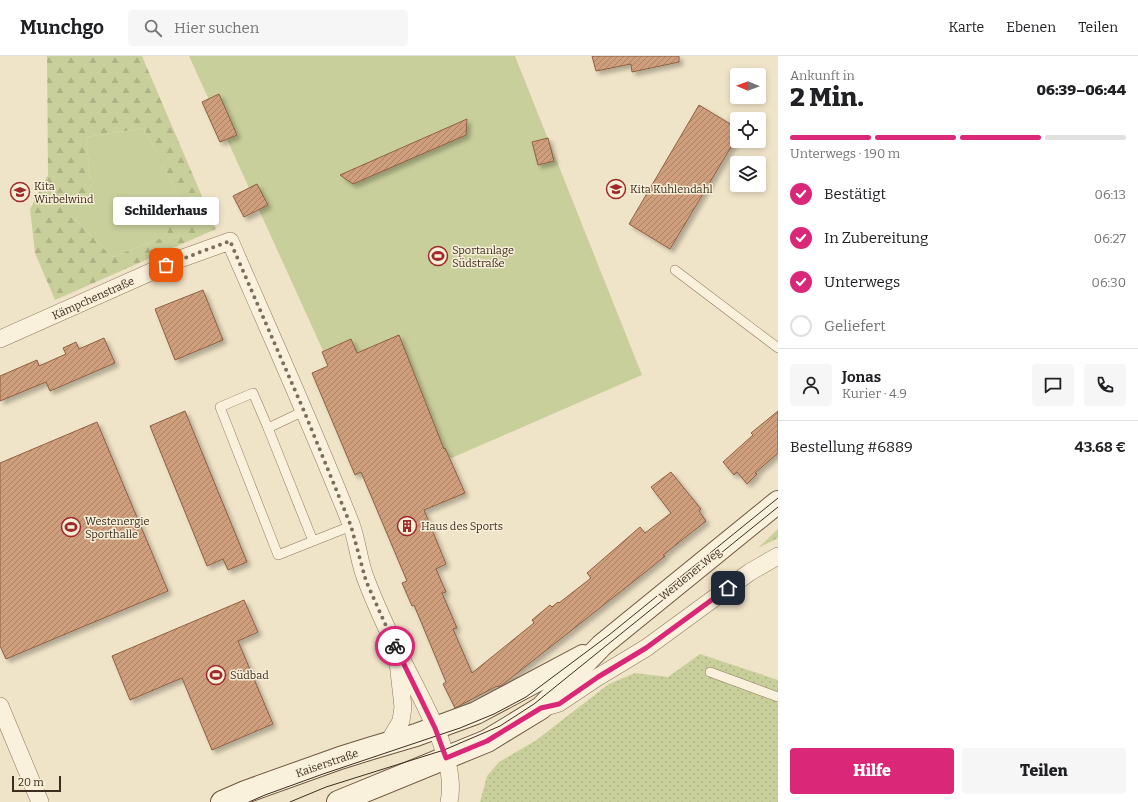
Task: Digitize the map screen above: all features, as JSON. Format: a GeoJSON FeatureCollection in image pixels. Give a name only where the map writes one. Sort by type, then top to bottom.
{"type":"FeatureCollection","features":[{"type":"Feature","properties":{"kind":"main road","name":"Werdener Weg"},"geometry":{"type":"LineString","coordinates":[[446,758],[487,741],[541,708],[602,645],[778,502]]}},
{"type":"Feature","properties":{"kind":"main road","name":"Werdener Weg"},"geometry":{"type":"LineString","coordinates":[[435,728],[476,713],[602,645]]}},
{"type":"Feature","properties":{"kind":"main road","name":"Kaiserstraße"},"geometry":{"type":"LineString","coordinates":[[222,802],[245,792],[340,758],[435,728]]}},
{"type":"Feature","properties":{"kind":"main road"},"geometry":{"type":"LineString","coordinates":[[338,802],[446,758]]}},
{"type":"Feature","properties":{"kind":"street","name":"Kämpchenstraße"},"geometry":{"type":"LineString","coordinates":[[0,339],[180,259],[230,241],[304,411]]}},
{"type":"Feature","properties":{"kind":"street"},"geometry":{"type":"LineString","coordinates":[[304,411],[351,526],[366,581],[397,652],[435,728],[446,758],[451,784],[451,795],[449,802]]}},
{"type":"Feature","properties":{"kind":"street"},"geometry":{"type":"LineString","coordinates":[[541,708],[559,704],[598,677],[646,648],[750,572],[778,556]]}},
{"type":"Feature","properties":{"kind":"street"},"geometry":{"type":"LineString","coordinates":[[388,743],[401,721],[403,707],[397,652]]}},
{"type":"Feature","properties":{"kind":"street"},"geometry":{"type":"LineString","coordinates":[[0,706],[40,802]]}},
{"type":"Feature","properties":{"kind":"lane"},"geometry":{"type":"LineString","coordinates":[[675,270],[778,348]]}},
{"type":"Feature","properties":{"kind":"lane"},"geometry":{"type":"LineString","coordinates":[[313,541],[253,393],[220,407],[278,555],[351,526]]}},
{"type":"Feature","properties":{"kind":"lane"},"geometry":{"type":"LineString","coordinates":[[268,428],[304,411]]}},
{"type":"Feature","properties":{"kind":"lane"},"geometry":{"type":"LineString","coordinates":[[710,672],[778,697]]}},
{"type":"Feature","properties":{"kind":"green space"},"geometry":{"type":"Polygon","coordinates":[[[47,56],[142,56],[216,229],[55,300],[35,253],[30,209],[48,175],[47,56]],[[144,128],[86,137],[91,185],[76,220],[112,257],[166,236],[181,200],[144,128]]]}},
{"type":"Feature","properties":{"kind":"green space","name":"Sportanlage Südstraße"},"geometry":{"type":"Polygon","coordinates":[[[189,56],[515,56],[642,375],[385,487],[189,56]]]}},
{"type":"Feature","properties":{"kind":"green space"},"geometry":{"type":"Polygon","coordinates":[[[144,128],[181,200],[166,236],[112,257],[76,220],[91,185],[86,137],[144,128]]]}},
{"type":"Feature","properties":{"kind":"green space"},"geometry":{"type":"Polygon","coordinates":[[[778,529],[778,538],[758,548],[778,529]]]}},
{"type":"Feature","properties":{"kind":"green space"},"geometry":{"type":"Polygon","coordinates":[[[700,654],[778,680],[778,802],[480,802],[487,776],[499,762],[535,741],[609,684],[635,673],[668,677],[700,654]]]}},
{"type":"Feature","properties":{"kind":"building"},"geometry":{"type":"Polygon","coordinates":[[[592,56],[679,56],[679,62],[632,72],[631,64],[596,71],[592,56]]]}},
{"type":"Feature","properties":{"kind":"building"},"geometry":{"type":"Polygon","coordinates":[[[219,94],[237,135],[220,142],[202,102],[219,94]]]}},
{"type":"Feature","properties":{"kind":"building"},"geometry":{"type":"Polygon","coordinates":[[[699,105],[730,124],[730,148],[670,249],[629,224],[699,105]]]}},
{"type":"Feature","properties":{"kind":"building"},"geometry":{"type":"Polygon","coordinates":[[[467,119],[466,135],[353,184],[340,175],[467,119]]]}},
{"type":"Feature","properties":{"kind":"building"},"geometry":{"type":"Polygon","coordinates":[[[548,138],[554,161],[538,165],[532,142],[548,138]]]}},
{"type":"Feature","properties":{"kind":"building"},"geometry":{"type":"Polygon","coordinates":[[[257,184],[268,205],[244,217],[233,196],[257,184]]]}},
{"type":"Feature","properties":{"kind":"building"},"geometry":{"type":"Polygon","coordinates":[[[203,290],[223,340],[175,360],[155,309],[203,290]]]}},
{"type":"Feature","properties":{"kind":"building"},"geometry":{"type":"Polygon","coordinates":[[[399,335],[444,449],[445,448],[465,493],[424,510],[446,564],[436,569],[446,592],[442,593],[457,628],[453,629],[472,673],[534,623],[532,620],[550,605],[552,607],[558,602],[559,603],[591,578],[587,573],[640,527],[645,533],[671,513],[651,487],[671,472],[701,509],[699,511],[706,521],[663,555],[665,556],[648,570],[502,685],[497,686],[455,708],[443,684],[446,682],[414,605],[412,606],[402,583],[407,581],[361,472],[355,475],[312,373],[328,366],[322,352],[351,339],[357,353],[399,335]]]}},
{"type":"Feature","properties":{"kind":"building"},"geometry":{"type":"Polygon","coordinates":[[[104,338],[115,363],[50,391],[46,382],[0,401],[0,376],[37,360],[39,366],[66,354],[63,348],[76,342],[79,349],[104,338]]]}},
{"type":"Feature","properties":{"kind":"building"},"geometry":{"type":"Polygon","coordinates":[[[185,411],[247,562],[228,570],[223,559],[207,566],[150,426],[185,411]]]}},
{"type":"Feature","properties":{"kind":"building"},"geometry":{"type":"Polygon","coordinates":[[[778,411],[778,453],[755,473],[757,474],[747,484],[737,472],[734,475],[723,462],[753,435],[751,433],[778,411]]]}},
{"type":"Feature","properties":{"kind":"building","name":"Westenergie Sporthalle"},"geometry":{"type":"Polygon","coordinates":[[[97,422],[168,591],[6,659],[0,646],[0,463],[97,422]]]}},
{"type":"Feature","properties":{"kind":"building","name":"Südbad"},"geometry":{"type":"Polygon","coordinates":[[[244,600],[258,632],[238,641],[273,724],[212,750],[182,678],[130,700],[112,656],[244,600]]]}},
{"type":"Feature","properties":{"kind":"tram line"},"geometry":{"type":"LineString","coordinates":[[249,802],[323,774],[460,728],[494,714],[526,697],[609,635],[778,498]]}},
{"type":"Feature","properties":{"kind":"tram line"},"geometry":{"type":"LineString","coordinates":[[290,802],[326,787],[444,750],[500,726],[534,704],[778,507]]}},
{"type":"Feature","properties":{"kind":"way so far"},"geometry":{"type":"LineString","coordinates":[[166,265],[230,241],[304,411],[351,526],[366,581],[395,646]]}},
{"type":"Feature","properties":{"kind":"place","name":"Kita Kuhlendahl"},"geometry":{"type":"Point","coordinates":[616,189]}},
{"type":"Feature","properties":{"kind":"place","name":"Kita Wirbelwind"},"geometry":{"type":"Point","coordinates":[20,192]}},
{"type":"Feature","properties":{"kind":"place","name":"Sportanlage Südstraße"},"geometry":{"type":"Point","coordinates":[438,256]}},
{"type":"Feature","properties":{"kind":"place","name":"Schilderhaus"},"geometry":{"type":"Point","coordinates":[166,265]}},
{"type":"Feature","properties":{"kind":"place","name":"Haus des Sports"},"geometry":{"type":"Point","coordinates":[407,526]}},
{"type":"Feature","properties":{"kind":"place","name":"Westenergie Sporthalle"},"geometry":{"type":"Point","coordinates":[71,527]}},
{"type":"Feature","properties":{"kind":"place","name":"Südbad"},"geometry":{"type":"Point","coordinates":[216,675]}},
{"type":"Feature","properties":{"kind":"route"},"geometry":{"type":"LineString","coordinates":[[395,646],[435,728],[446,758],[487,741],[541,708],[559,704],[598,677],[660,639],[728,588]]}}]}
